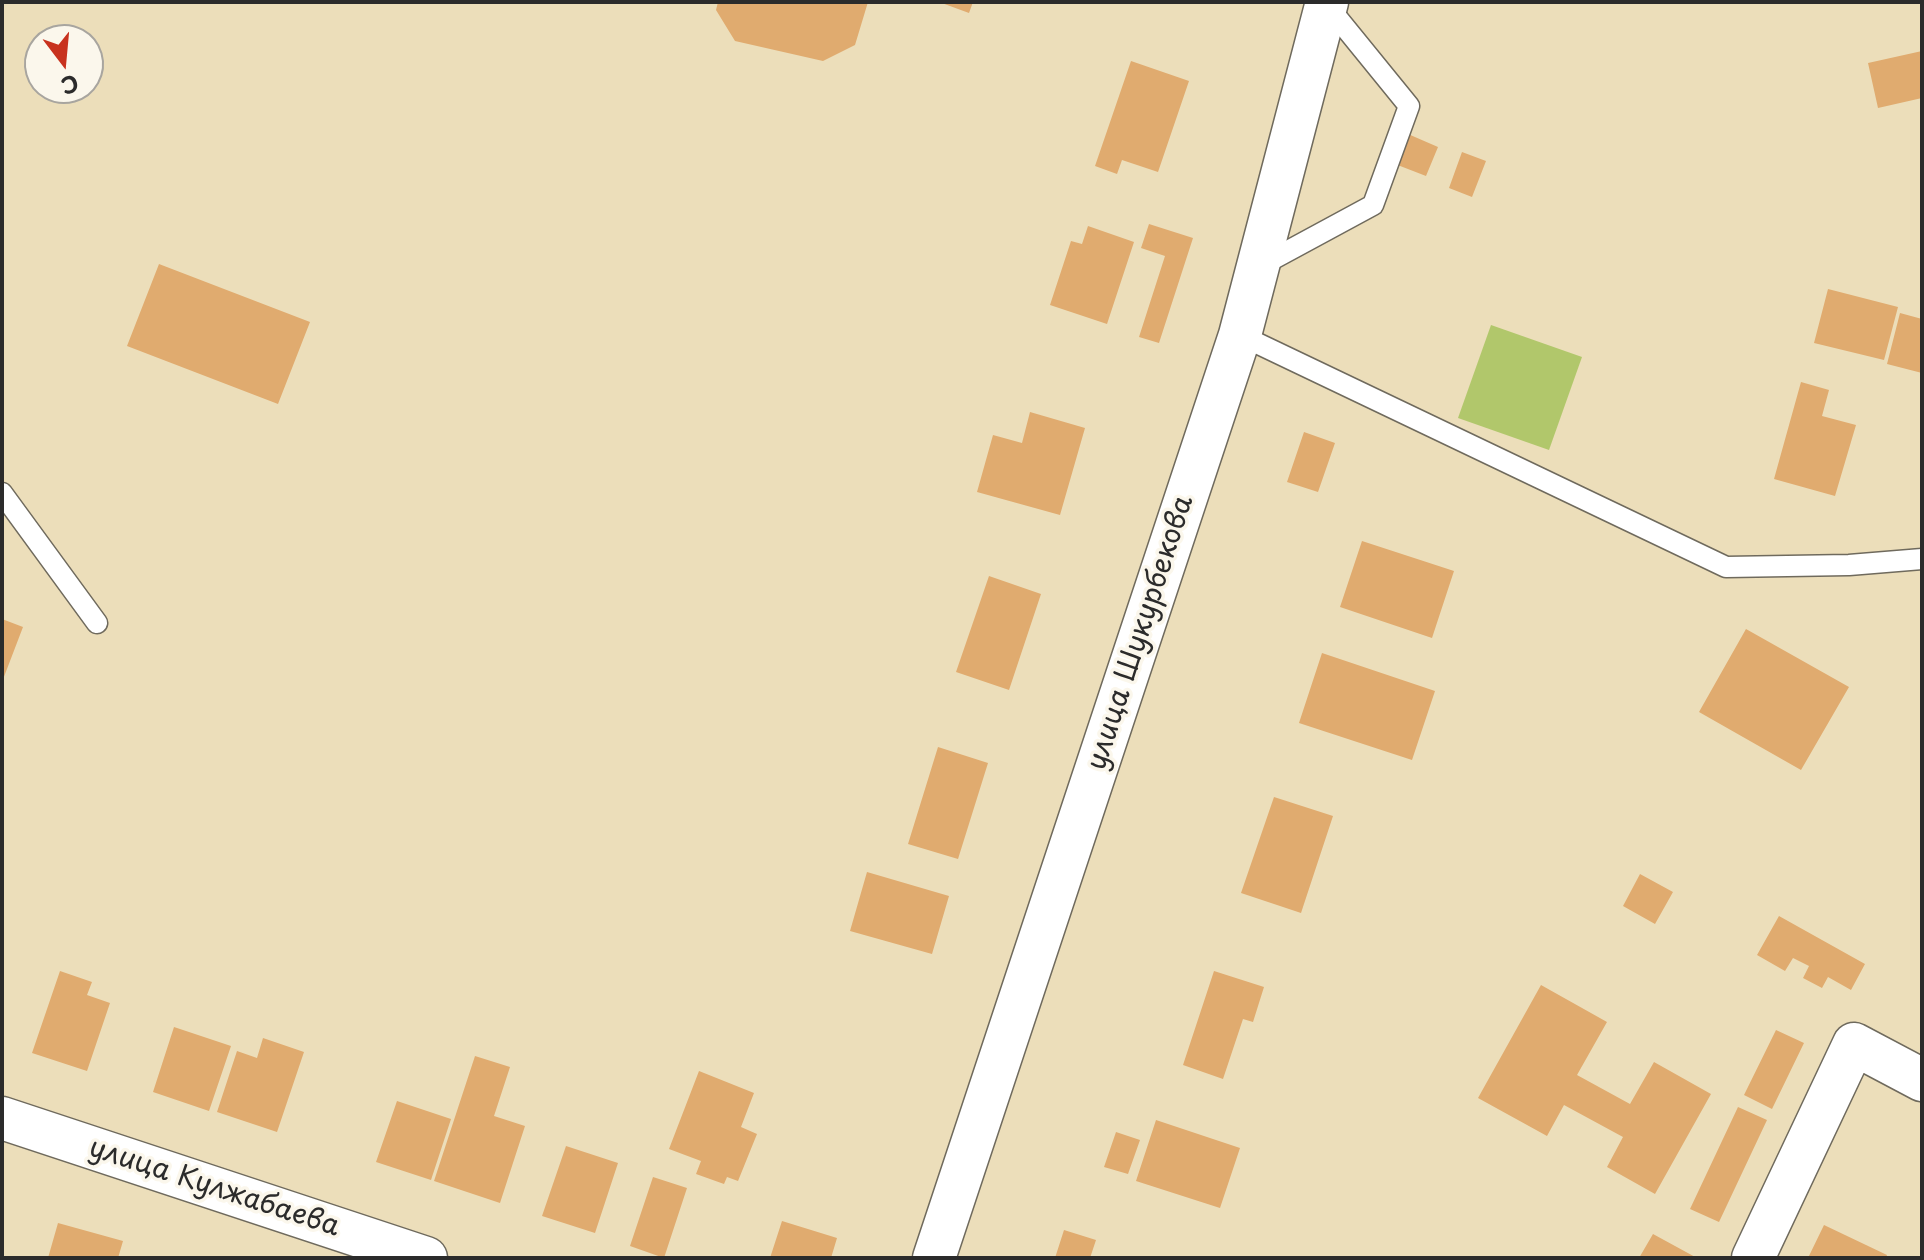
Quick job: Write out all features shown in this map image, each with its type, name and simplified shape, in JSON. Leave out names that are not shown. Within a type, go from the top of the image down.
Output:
[{"type":"street","name":"улица Шукурбекова","points":[[934,1258],[1240,335],[1326,3]]},
{"type":"street","points":[[1753,1258],[1854,1044],[1922,1080]]},
{"type":"street","name":"улица Кулжабаева","points":[[2,1118],[426,1258]]},
{"type":"lane","points":[[1258,267],[1373,205],[1409,106],[1326,3]]},
{"type":"lane","points":[[1240,335],[1726,567],[1849,565],[1922,559]]},
{"type":"lane","points":[[2,493],[97,623]]},
{"type":"green space","points":[[1491,325],[1582,357],[1549,450],[1458,418]]},
{"type":"building","points":[[718,2],[868,2],[855,45],[823,61],[735,41],[716,10]]},
{"type":"building","points":[[939,2],[973,2],[969,13]]},
{"type":"building","points":[[1922,51],[1922,98],[1878,108],[1868,63]]},
{"type":"building","points":[[1131,61],[1189,81],[1158,172],[1122,160],[1117,174],[1095,166]]},
{"type":"building","points":[[1408,134],[1438,147],[1426,176],[1395,164]]},
{"type":"building","points":[[1462,152],[1486,161],[1472,197],[1449,188]]},
{"type":"building","points":[[1149,224],[1193,238],[1159,343],[1139,337],[1165,256],[1141,248]]},
{"type":"building","points":[[1088,226],[1134,242],[1107,324],[1050,305],[1071,241],[1082,244]]},
{"type":"building","points":[[159,264],[310,322],[278,404],[127,346]]},
{"type":"building","points":[[1828,289],[1898,307],[1884,360],[1814,343]]},
{"type":"building","points":[[1900,313],[1922,319],[1922,373],[1887,364]]},
{"type":"building","points":[[1801,382],[1829,390],[1822,416],[1856,425],[1835,496],[1774,479]]},
{"type":"building","points":[[1030,412],[1085,428],[1060,515],[977,492],[993,435],[1022,443]]},
{"type":"building","points":[[1304,432],[1335,443],[1318,492],[1287,482]]},
{"type":"building","points":[[1362,541],[1454,571],[1432,638],[1340,607]]},
{"type":"building","points":[[989,576],[1041,594],[1009,690],[956,672]]},
{"type":"building","points":[[2,619],[23,627],[2,682]]},
{"type":"building","points":[[1746,629],[1849,687],[1801,770],[1699,712]]},
{"type":"building","points":[[1322,653],[1435,691],[1412,760],[1299,723]]},
{"type":"building","points":[[938,747],[988,763],[958,859],[908,844]]},
{"type":"building","points":[[1274,797],[1333,816],[1301,913],[1241,893]]},
{"type":"building","points":[[867,872],[949,896],[932,954],[850,931]]},
{"type":"building","points":[[1640,874],[1673,892],[1655,924],[1623,906]]},
{"type":"building","points":[[1779,916],[1865,964],[1851,990],[1828,977],[1822,988],[1803,978],[1809,966],[1793,958],[1785,971],[1757,955]]},
{"type":"building","points":[[60,971],[92,982],[87,995],[110,1003],[87,1071],[32,1053]]},
{"type":"building","points":[[1214,971],[1264,987],[1253,1022],[1243,1019],[1223,1079],[1183,1065]]},
{"type":"building","points":[[1541,985],[1607,1022],[1577,1075],[1630,1104],[1654,1062],[1711,1094],[1655,1194],[1607,1167],[1623,1137],[1564,1105],[1547,1136],[1478,1098]]},
{"type":"building","points":[[174,1027],[231,1046],[209,1111],[153,1092]]},
{"type":"building","points":[[1776,1030],[1804,1043],[1772,1109],[1744,1095]]},
{"type":"building","points":[[263,1038],[304,1052],[277,1132],[217,1112],[237,1051],[257,1058]]},
{"type":"building","points":[[475,1056],[510,1067],[494,1116],[525,1126],[500,1203],[434,1181]]},
{"type":"building","points":[[699,1071],[754,1093],[741,1127],[757,1134],[738,1181],[727,1177],[724,1184],[696,1174],[701,1161],[669,1149]]},
{"type":"building","points":[[397,1101],[451,1119],[431,1180],[376,1162]]},
{"type":"building","points":[[1738,1107],[1767,1120],[1719,1222],[1690,1209]]},
{"type":"building","points":[[1156,1120],[1240,1148],[1220,1208],[1136,1181]]},
{"type":"building","points":[[1116,1132],[1140,1140],[1128,1174],[1104,1167]]},
{"type":"building","points":[[566,1146],[618,1163],[595,1233],[542,1216]]},
{"type":"building","points":[[653,1177],[687,1188],[664,1258],[630,1246]]},
{"type":"building","points":[[782,1221],[837,1238],[831,1258],[770,1258]]},
{"type":"building","points":[[58,1223],[123,1241],[118,1258],[48,1258]]},
{"type":"building","points":[[1824,1225],[1887,1255],[1886,1258],[1808,1258]]},
{"type":"building","points":[[1064,1230],[1096,1240],[1090,1258],[1055,1258]]},
{"type":"building","points":[[1653,1234],[1697,1258],[1639,1258]]}]
